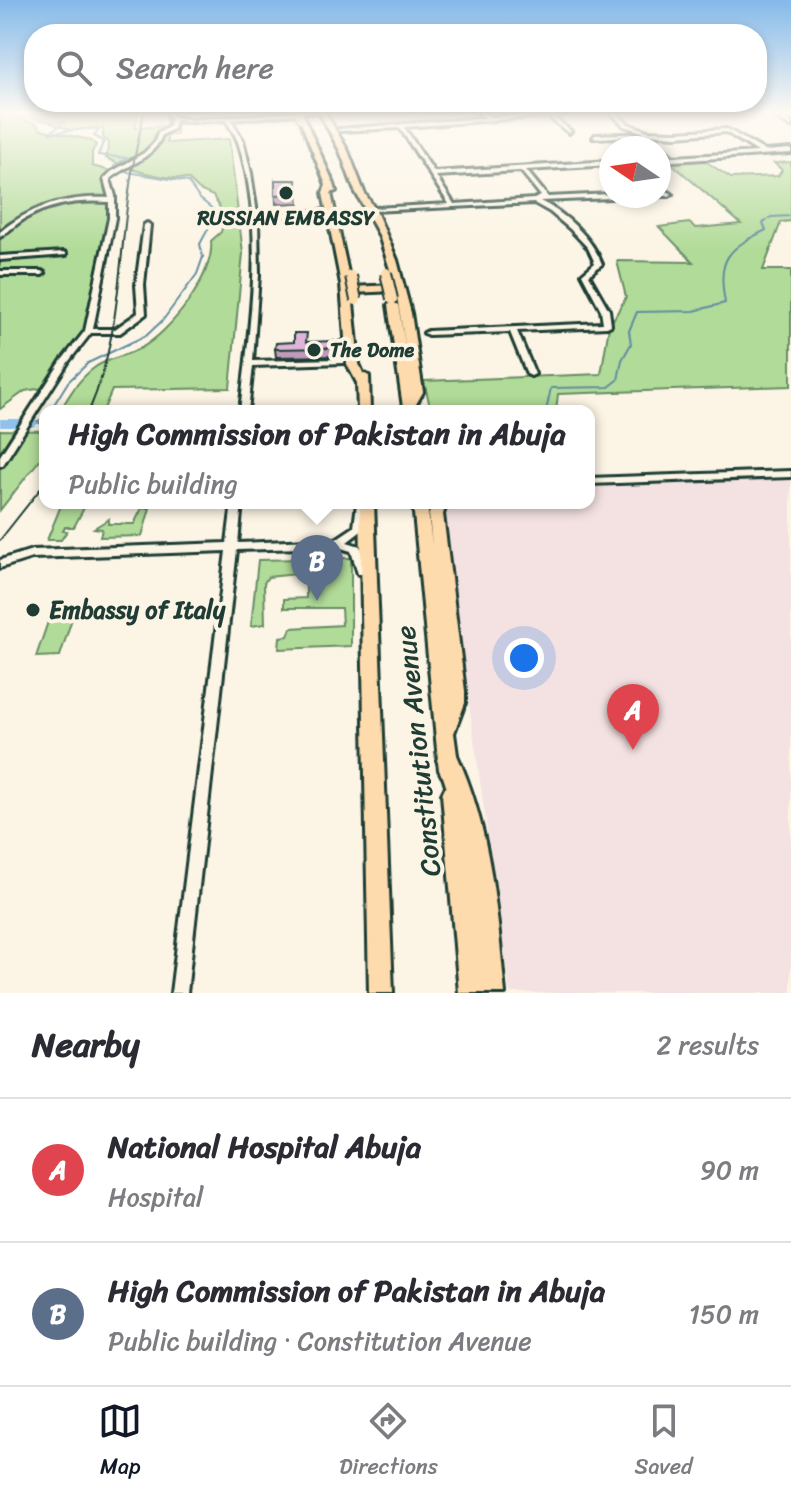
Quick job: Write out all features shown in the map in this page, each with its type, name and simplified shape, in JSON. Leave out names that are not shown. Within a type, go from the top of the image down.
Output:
[{"type":"highway","points":[[448,760],[462,791],[475,849],[492,993]]},
{"type":"main road","points":[[319,158],[330,184],[350,287],[364,405]]},
{"type":"main road","points":[[347,158],[386,273],[409,405]]},
{"type":"main road","points":[[330,184],[327,193],[330,212],[350,287]]},
{"type":"main road","points":[[358,189],[374,210],[398,285],[417,392],[412,405]]},
{"type":"main road","points":[[350,287],[398,285]]},
{"type":"main road","name":"Constitution Avenue","points":[[365,509],[381,993]]},
{"type":"main road","name":"Constitution Avenue","points":[[421,509],[471,993]]},
{"type":"main road","points":[[438,509],[456,691],[456,703],[445,733]]},
{"type":"street","points":[[0,463],[89,331],[105,258],[112,200],[106,181],[114,172],[138,158]]},
{"type":"street","points":[[244,158],[254,216],[255,297],[245,405]]},
{"type":"street","points":[[423,158],[453,206]]},
{"type":"street","points":[[672,159],[682,158]]},
{"type":"street","points":[[434,174],[599,164]]},
{"type":"street","points":[[428,333],[599,327],[608,323],[605,310],[585,274],[599,264],[596,255],[543,204],[526,171],[522,169]]},
{"type":"street","points":[[374,210],[599,197]]},
{"type":"street","points":[[0,235],[37,211],[71,199],[112,200]]},
{"type":"street","points":[[254,216],[330,212]]},
{"type":"street","points":[[89,331],[117,331],[142,314],[140,285],[147,225]]},
{"type":"street","points":[[0,258],[64,254]]},
{"type":"street","points":[[0,273],[42,273]]},
{"type":"street","points":[[513,330],[531,374]]},
{"type":"street","points":[[249,364],[341,361],[341,344]]},
{"type":"street","points":[[595,481],[791,474]]},
{"type":"street","points":[[179,993],[236,509]]},
{"type":"street","points":[[338,543],[359,529],[364,509]]},
{"type":"street","points":[[0,564],[24,554],[347,544],[359,554],[370,610]]},
{"type":"shaded area","points":[[791,480],[791,993],[510,993],[441,509],[595,509],[595,487]]},
{"type":"green space","points":[[0,158],[92,158],[92,166],[114,172],[108,176],[112,218],[89,331],[49,387],[25,391],[0,409]]},
{"type":"green space","points":[[107,158],[231,158],[243,253],[230,388],[112,390],[106,405],[64,405],[89,372],[104,362],[139,349],[176,317],[198,286],[206,270],[211,241],[221,232],[225,216],[213,196],[199,190],[188,179],[125,167]]},
{"type":"green space","points":[[702,159],[731,178],[778,176],[782,170],[774,163],[791,162],[791,221],[781,222],[763,270],[791,270],[791,386],[558,394],[557,405],[430,405],[424,381],[601,374],[609,327],[626,297],[617,261],[693,262],[659,227],[689,223],[696,228],[741,224],[671,161]]},
{"type":"green space","points":[[0,430],[39,431],[39,461],[0,510]]},
{"type":"green space","points":[[60,509],[83,509],[74,527],[65,527],[63,531],[67,531],[61,540],[47,540]]},
{"type":"green space","points":[[142,509],[150,509],[142,536],[100,537],[102,529],[94,528],[109,519],[108,524],[134,524]]},
{"type":"green space","points":[[351,558],[351,646],[279,649],[280,637],[288,636],[291,628],[342,625],[341,608],[284,608],[284,599],[306,598],[306,573],[268,577],[264,583],[265,624],[251,626],[258,560]]},
{"type":"green space","points":[[77,603],[60,656],[36,657],[54,604]]},
{"type":"building","points":[[275,180],[296,180],[298,194],[275,195]]},
{"type":"building","points":[[294,333],[307,333],[306,342],[334,341],[334,348],[275,349],[276,343],[294,342]]},
{"type":"waterway","points":[[54,405],[68,382],[88,363],[147,335],[163,320],[197,274],[203,257],[200,244],[214,218],[214,210],[199,198],[188,182],[121,171],[114,166],[126,158]]},
{"type":"waterway","points":[[547,405],[551,388],[609,387],[618,380],[622,360],[631,344],[629,331],[637,312],[694,311],[725,303],[723,276],[728,257],[742,243],[766,230],[763,223],[771,217],[791,216]]},
{"type":"waterway","points":[[33,423],[39,420]]},
{"type":"waterway","points":[[0,423],[33,423]]},
{"type":"waterway","points":[[34,423],[39,423]]},
{"type":"tram line","points":[[91,405],[112,330],[135,158]]},
{"type":"tram line","points":[[0,540],[39,491]]},
{"type":"place","name":"RUSSIAN EMBASSY","points":[[286,193]]},
{"type":"place","name":"The Dome","points":[[314,350]]},
{"type":"place","name":"High Commission of Pakistan in Abuja","points":[[317,601]]},
{"type":"place","name":"Embassy of Italy","points":[[33,610]]},
{"type":"place","name":"National Hospital Abuja","points":[[633,750]]}]
